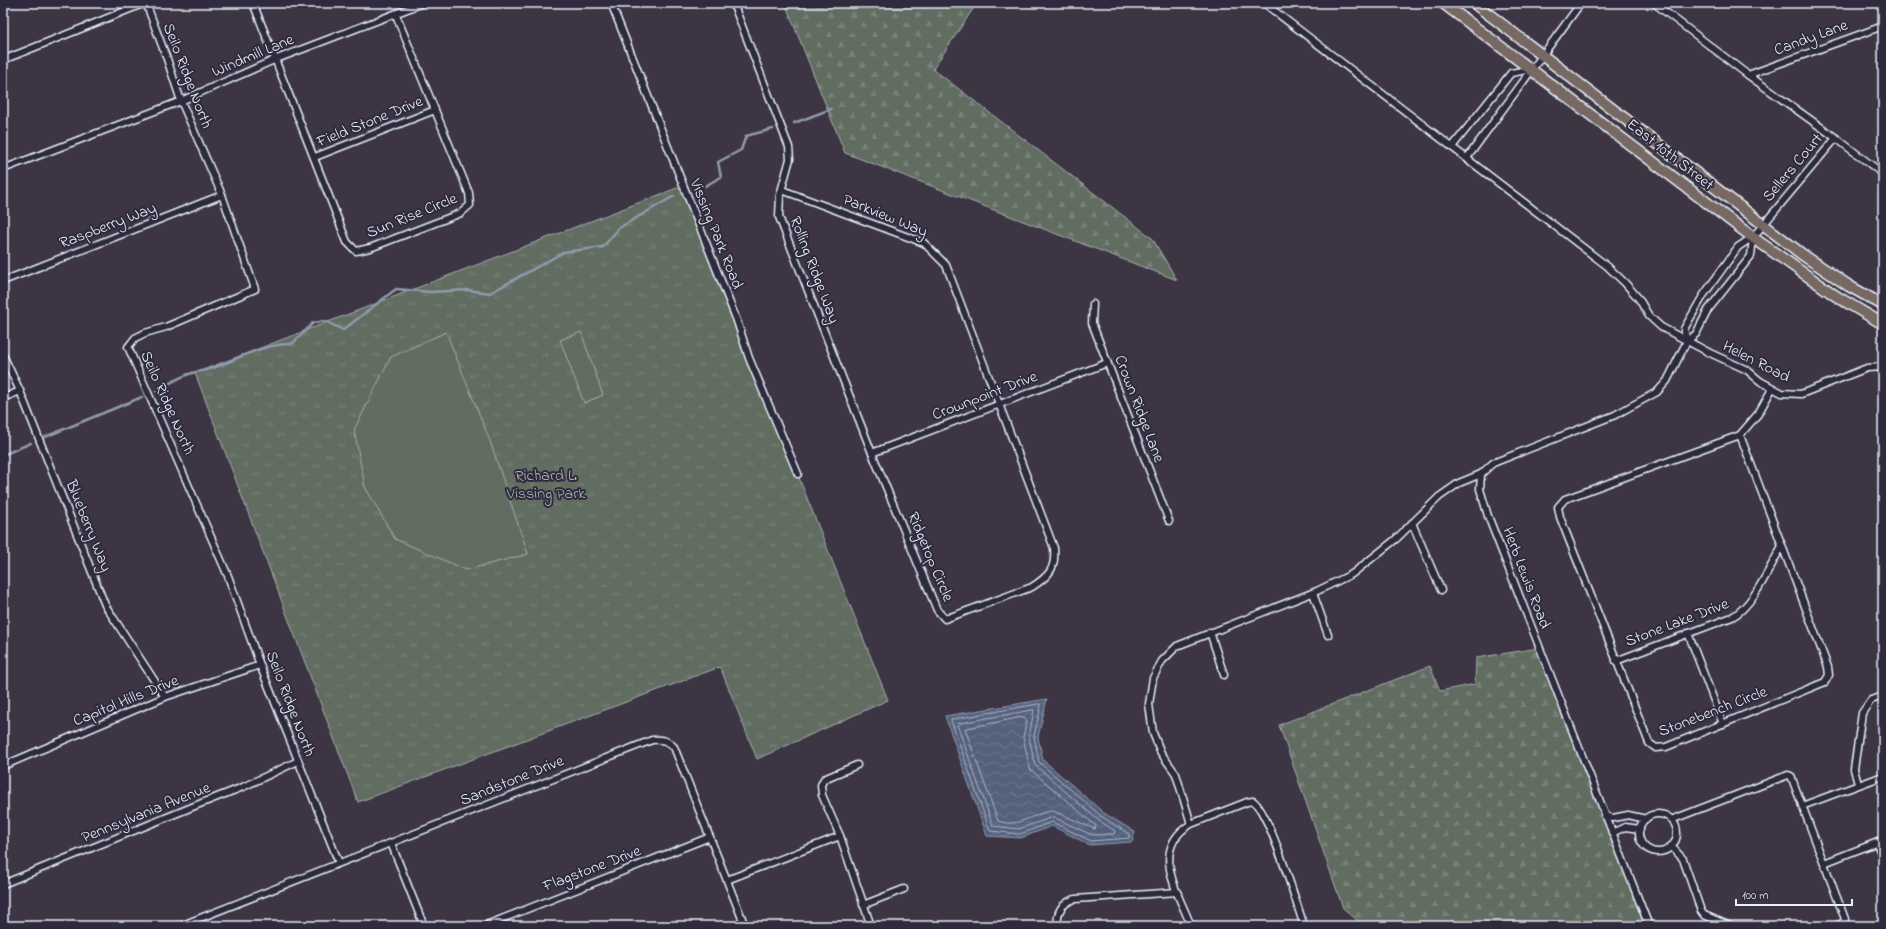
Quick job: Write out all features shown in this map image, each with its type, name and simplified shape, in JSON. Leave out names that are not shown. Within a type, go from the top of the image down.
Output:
[{"type":"main road","name":"East 10th Street","points":[[1444,3],[1753,237],[1836,296],[1883,324]]},
{"type":"main road","name":"East 10th Street","points":[[1474,3],[1825,271],[1883,306]]},
{"type":"street","points":[[3,60],[145,3]]},
{"type":"street","name":"Seilo Ridge North","points":[[145,3],[167,59],[181,101],[222,195],[255,289],[166,327],[145,333],[135,338],[128,347],[228,576],[260,665],[339,863]]},
{"type":"street","name":"Sun Rise Circle","points":[[252,3],[274,60],[315,157],[347,242],[356,251],[370,248],[461,213],[470,205],[469,193],[396,15]]},
{"type":"street","points":[[404,3],[407,10]]},
{"type":"street","name":"Windmill Lane","points":[[3,169],[181,101],[274,60],[396,15],[423,3]]},
{"type":"street","name":"Vissing Park Road","points":[[611,3],[750,358],[798,474]]},
{"type":"street","name":"Rolling Ridge Way","points":[[733,3],[789,147],[790,159],[782,190],[779,218],[872,453]]},
{"type":"street","name":"Helen Road","points":[[1264,3],[1607,266],[1625,283],[1639,300],[1649,316],[1660,327],[1747,370],[1772,389],[1782,393],[1801,394],[1867,368],[1883,367]]},
{"type":"street","points":[[1467,158],[1581,3]]},
{"type":"street","points":[[1654,3],[1836,138]]},
{"type":"street","name":"Candy Lane","points":[[1748,74],[1883,26]]},
{"type":"street","points":[[1452,147],[1512,73],[1532,70]]},
{"type":"street","name":"Field Stone Drive","points":[[315,157],[435,110]]},
{"type":"street","name":"Sellers Court","points":[[1763,225],[1836,138],[1883,174]]},
{"type":"street","name":"Parkview Way","points":[[782,190],[924,243],[946,265],[998,405]]},
{"type":"street","name":"Raspberry Way","points":[[3,281],[222,195]]},
{"type":"street","points":[[1687,341],[1684,329],[1703,296],[1738,248],[1753,237],[1763,225]]},
{"type":"street","points":[[1191,824],[1176,774],[1161,753],[1153,733],[1149,704],[1153,678],[1162,661],[1177,646],[1313,593],[1352,574],[1396,540],[1439,497],[1459,483],[1481,474],[1493,463],[1615,415],[1657,392],[1667,381],[1687,341],[1696,334],[1708,310],[1751,256],[1753,237]]},
{"type":"street","name":"Crown Ridge Lane","points":[[1093,304],[1092,323],[1169,521]]},
{"type":"street","name":"Blueberry Way","points":[[3,355],[20,391],[105,605],[165,697]]},
{"type":"street","name":"Crownpoint Drive","points":[[872,453],[1107,363]]},
{"type":"street","name":"Stonebench Circle","points":[[1740,435],[1828,667],[1829,675],[1825,682],[1666,747],[1661,748],[1653,746],[1649,743],[1616,661],[1560,517],[1558,507],[1565,499],[1740,435],[1758,414],[1772,389]]},
{"type":"street","points":[[3,398],[20,391]]},
{"type":"street","name":"Ridgetop Circle","points":[[872,453],[937,610],[945,619],[1032,587],[1045,579],[1050,572],[1055,561],[1054,548],[998,405]]},
{"type":"street","name":"Herb Lewis Road","points":[[1481,474],[1480,489],[1488,516],[1649,926]]},
{"type":"street","points":[[1412,523],[1441,590]]},
{"type":"street","name":"Stone Lake Drive","points":[[1616,661],[1739,613],[1750,600],[1782,546]]},
{"type":"street","points":[[1313,593],[1328,635]]},
{"type":"street","points":[[1210,632],[1224,675]]},
{"type":"street","points":[[1688,633],[1723,724]]},
{"type":"street","name":"Capitol Hills Drive","points":[[3,766],[165,697],[260,665]]},
{"type":"street","points":[[1858,784],[1854,769],[1862,712],[1871,700],[1883,696]]},
{"type":"street","name":"Sandstone Drive","points":[[180,926],[652,740],[659,739],[667,740],[674,747],[745,926]]},
{"type":"street","name":"Pennsylvania Avenue","points":[[3,884],[217,798],[298,761]]},
{"type":"street","points":[[857,765],[824,779],[821,785],[822,795],[840,836],[871,926]]},
{"type":"street","points":[[1672,820],[1788,775],[1791,776],[1846,919],[1843,923],[1836,926]]},
{"type":"street","points":[[1802,806],[1883,776]]},
{"type":"street","points":[[1191,926],[1170,872],[1168,859],[1174,837],[1191,824],[1253,801],[1267,820],[1304,926]]},
{"type":"street","points":[[1654,814],[1660,814],[1672,820],[1677,835],[1671,846],[1660,851],[1648,848],[1640,839],[1640,829],[1646,819],[1654,814]]},
{"type":"street","points":[[1605,816],[1613,818],[1628,815],[1646,819]]},
{"type":"street","points":[[1612,833],[1625,826],[1640,829]]},
{"type":"street","points":[[728,880],[840,836]]},
{"type":"street","name":"Flagstone Drive","points":[[484,926],[710,837]]},
{"type":"street","points":[[1824,863],[1880,841],[1883,858]]},
{"type":"street","points":[[391,843],[424,926]]},
{"type":"street","points":[[1671,846],[1683,859],[1701,911],[1704,915],[1730,926]]},
{"type":"street","points":[[863,905],[904,889]]},
{"type":"street","points":[[1058,926],[1059,912],[1067,901],[1178,892]]},
{"type":"green space","points":[[785,3],[977,3],[933,69],[1152,238],[1177,280],[845,153]]},
{"type":"green space","name":"Richard L. Vissing Park","points":[[682,186],[888,700],[757,759],[720,667],[358,802],[195,373]]},
{"type":"green space","points":[[446,332],[490,441],[528,554],[466,570],[395,539],[365,487],[354,430],[391,357]]},
{"type":"green space","points":[[581,332],[603,395],[584,403],[560,340]]},
{"type":"green space","points":[[1539,648],[1645,916],[1631,926],[1364,926],[1343,908],[1279,725],[1430,666],[1440,691],[1475,684],[1476,658]]},
{"type":"water","points":[[1047,699],[1038,737],[1043,760],[1104,813],[1135,832],[1132,842],[1090,845],[1052,826],[1021,838],[987,836],[945,716]]},
{"type":"waterway","points":[[794,123],[831,109]]},
{"type":"waterway","points":[[705,186],[721,177],[718,162],[741,150],[746,136],[773,129]]},
{"type":"waterway","points":[[156,391],[194,372],[210,369],[271,346],[292,344],[313,323],[325,321],[343,330],[396,289],[431,292],[467,290],[490,293],[564,252],[603,247],[619,228],[674,196]]},
{"type":"waterway","points":[[45,437],[142,397]]},
{"type":"waterway","points":[[3,455],[31,443]]}]
